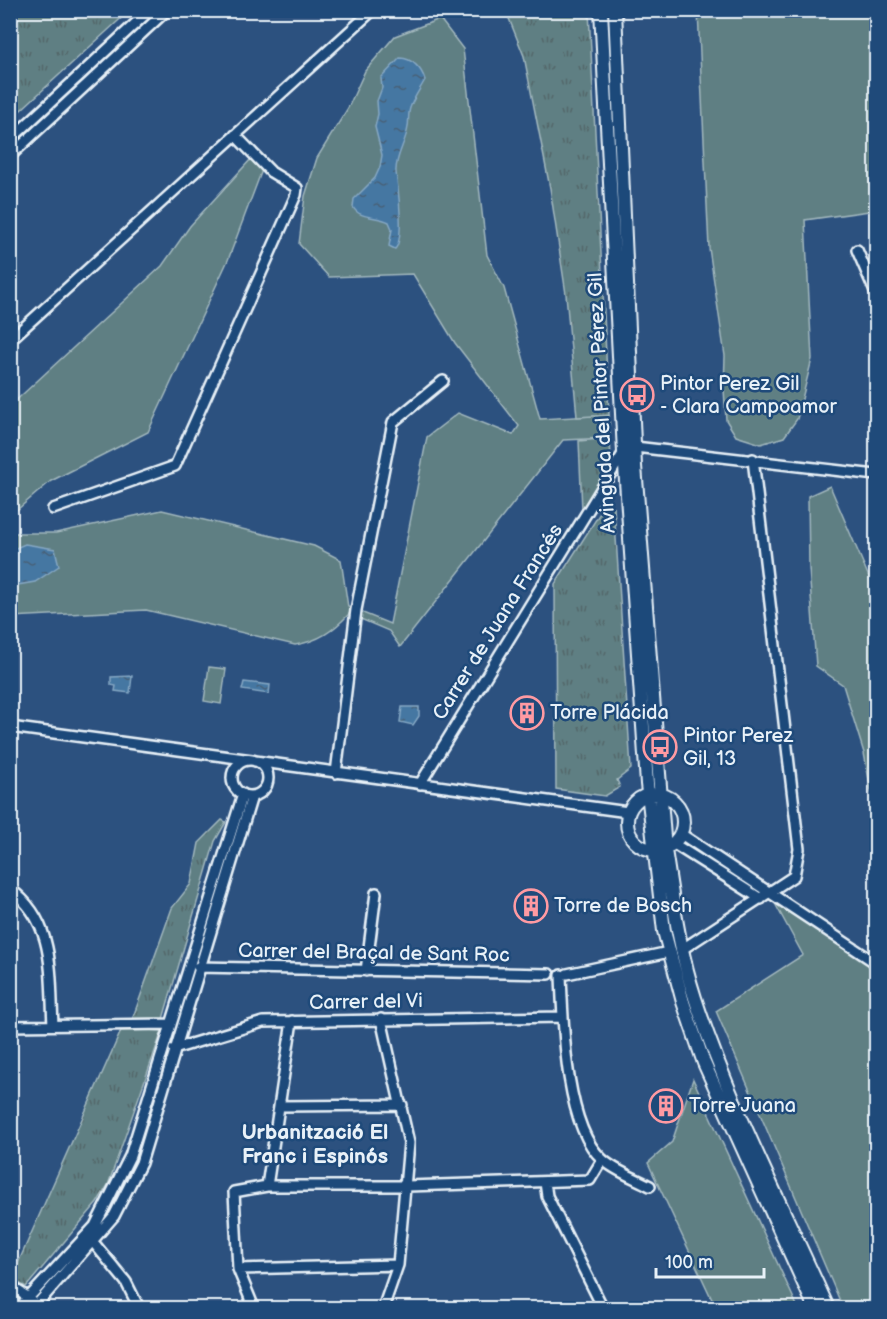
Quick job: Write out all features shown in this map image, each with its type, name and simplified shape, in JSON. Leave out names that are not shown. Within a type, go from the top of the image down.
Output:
[{"type":"main road","name":"Avinguda del Pintor Pérez Gil","points":[[601,10],[654,793]]},
{"type":"main road","name":"Avinguda del Pintor Pérez Gil","points":[[615,10],[630,449],[626,485],[654,793],[668,844],[675,951],[691,1027],[718,1096],[815,1308]]},
{"type":"main road","name":"Avinguda del Pintor Pérez Gil","points":[[654,793],[674,802],[681,814],[668,844]]},
{"type":"main road","points":[[654,793],[635,802],[628,812],[626,829],[642,846],[668,844]]},
{"type":"main road","name":"Avinguda del Pintor Pérez Gil","points":[[675,951],[711,1043],[828,1308]]},
{"type":"street","points":[[10,140],[150,10]]},
{"type":"street","points":[[10,156],[167,10]]},
{"type":"street","points":[[10,340],[373,10]]},
{"type":"street","points":[[53,509],[175,466],[296,195],[297,188],[292,183],[271,172],[235,135]]},
{"type":"street","points":[[857,250],[876,294]]},
{"type":"street","points":[[336,773],[356,610],[393,422],[443,381]]},
{"type":"street","points":[[630,449],[753,459],[876,475]]},
{"type":"street","name":"Carrer de Juana Francés","points":[[420,784],[607,479],[630,449]]},
{"type":"street","points":[[650,1186],[602,1160],[586,1139],[570,1085],[563,1017],[564,974],[675,951],[761,899],[794,876],[799,849],[753,459]]},
{"type":"street","points":[[607,479],[626,485]]},
{"type":"street","points":[[10,727],[628,812]]},
{"type":"street","points":[[228,757],[233,772],[233,784],[247,795]]},
{"type":"street","points":[[233,772],[241,763],[254,760],[264,767],[268,774]]},
{"type":"street","points":[[36,1305],[95,1226],[112,1196],[135,1144],[171,1024],[247,795],[266,787],[268,774],[277,764]]},
{"type":"street","points":[[19,1308],[36,1305],[93,1242],[114,1216],[141,1163],[247,795]]},
{"type":"street","points":[[668,844],[772,892],[876,963]]},
{"type":"street","points":[[668,844],[761,899]]},
{"type":"street","points":[[10,889],[35,913],[47,942],[52,975],[53,1025]]},
{"type":"street","points":[[366,971],[376,893]]},
{"type":"street","name":"Carrer del Braçal de Sant Roc","points":[[198,968],[549,974]]},
{"type":"street","name":"Carrer del Vi","points":[[174,1049],[263,1022],[563,1017]]},
{"type":"street","points":[[381,1019],[409,1143],[407,1186],[398,1266],[383,1308]]},
{"type":"street","points":[[267,1186],[292,1021]]},
{"type":"street","points":[[10,1026],[171,1024]]},
{"type":"street","points":[[279,1106],[402,1105]]},
{"type":"street","points":[[254,1308],[238,1269],[234,1192],[267,1186],[407,1186],[590,1180],[602,1160]]},
{"type":"street","points":[[544,1182],[548,1196],[603,1308]]},
{"type":"street","points":[[93,1242],[126,1282],[139,1308]]},
{"type":"street","points":[[238,1269],[398,1266]]},
{"type":"street","points":[[10,1286],[36,1305]]},
{"type":"green space","points":[[11,10],[129,10],[129,11],[11,119]]},
{"type":"green space","points":[[506,11],[589,11],[609,415],[577,417],[566,294],[550,188],[524,56]]},
{"type":"green space","points":[[698,11],[876,11],[876,210],[805,220],[812,359],[797,419],[784,437],[761,444],[736,436],[726,420],[725,356],[709,248]]},
{"type":"green space","points":[[440,19],[463,49],[487,255],[504,288],[540,419],[609,415],[610,438],[563,440],[400,647],[389,631],[349,614],[325,634],[295,645],[146,610],[11,617],[11,533],[56,533],[162,510],[314,546],[341,560],[348,607],[390,624],[427,437],[458,413],[513,435],[519,426],[455,343],[413,274],[329,277],[299,244],[305,196],[317,158],[348,108],[365,71],[395,36]]},
{"type":"green space","points":[[252,158],[262,170],[228,260],[148,432],[51,481],[11,515],[11,405],[162,266],[190,226]]},
{"type":"green space","points":[[610,438],[611,460],[582,510],[579,441]]},
{"type":"green space","points":[[830,486],[868,575],[876,587],[876,817],[864,753],[843,685],[816,666],[809,568],[808,496]]},
{"type":"green space","points":[[605,505],[614,507],[631,769],[617,780],[620,787],[605,796],[556,789],[555,584]]},
{"type":"green space","points":[[209,667],[226,669],[221,704],[204,701]]},
{"type":"green space","points":[[222,820],[226,822],[215,841],[163,1019],[132,1020],[172,908],[191,884],[199,843]]},
{"type":"green space","points":[[772,898],[876,967],[876,1308],[843,1308],[716,1011],[803,955]]},
{"type":"green space","points":[[121,1031],[162,1031],[108,1185],[97,1203],[26,1287],[11,1279]]},
{"type":"green space","points":[[693,1079],[798,1308],[716,1308],[648,1163],[672,1142]]},
{"type":"water","points":[[400,58],[416,65],[425,80],[410,108],[407,133],[396,166],[400,235],[395,249],[389,246],[392,229],[389,222],[359,214],[353,207],[354,199],[375,178],[380,167],[382,155],[375,127],[378,114],[377,101],[382,88],[381,78]]},
{"type":"water","points":[[25,544],[55,549],[59,566],[35,582],[11,586],[11,550]]},
{"type":"water","points":[[132,676],[130,693],[115,691],[116,686],[111,685],[111,677]]},
{"type":"water","points":[[244,682],[270,685],[269,694],[242,690]]},
{"type":"water","points":[[402,707],[419,707],[419,716],[413,725],[400,722]]},
{"type":"place","name":"Pintor Perez Gil - Clara Campoamor","points":[[637,395]]},
{"type":"place","name":"Torre Plácida","points":[[527,713]]},
{"type":"place","name":"Pintor Perez Gil, 13","points":[[660,747]]},
{"type":"place","name":"Torre de Bosch","points":[[531,906]]},
{"type":"place","name":"Torre Juana","points":[[666,1106]]},
{"type":"district","name":"Urbanització El Franc i Espinós","points":[[315,1144]]}]
